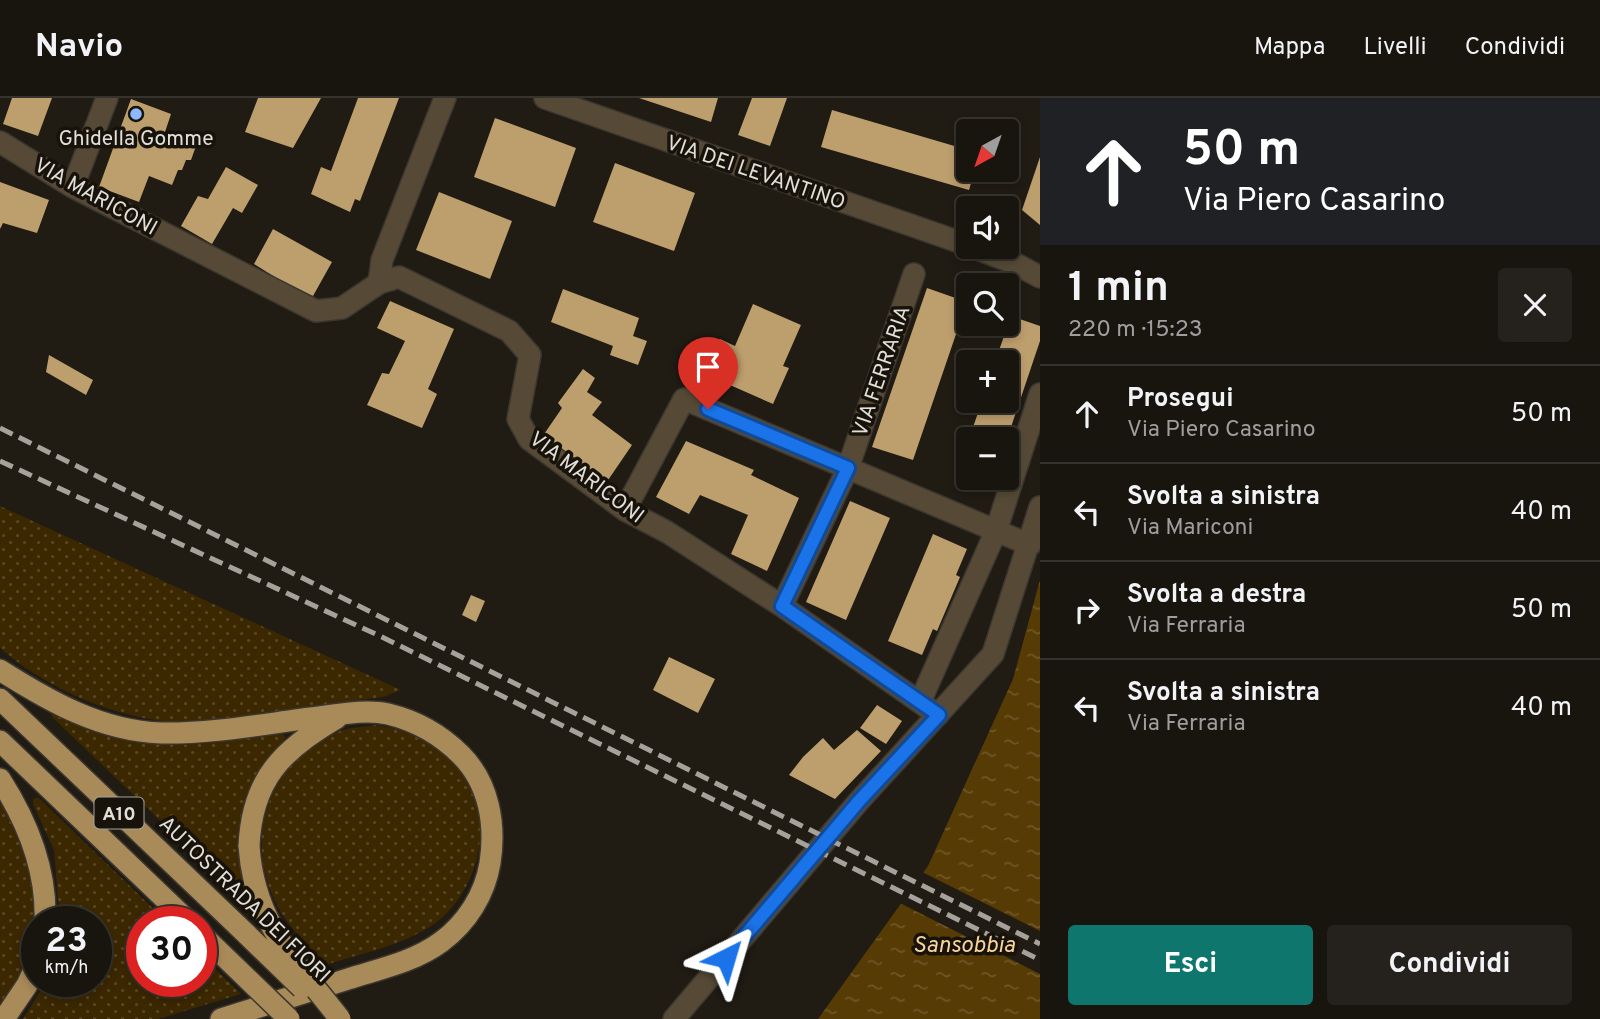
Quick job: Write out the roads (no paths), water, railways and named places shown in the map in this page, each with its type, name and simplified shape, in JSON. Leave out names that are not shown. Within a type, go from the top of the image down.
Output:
[{"type":"highway","points":[[0,670],[64,707],[95,721],[161,733],[345,714],[386,713],[420,724],[445,739],[468,763],[483,786],[491,817],[493,844],[488,876],[476,904],[462,923],[440,943],[405,961],[221,1019]]},
{"type":"highway","name":"AUTOSTRADA DEI FIORI","points":[[0,699],[334,1019]]},
{"type":"highway","points":[[340,1019],[274,934],[264,914],[251,872],[249,846],[256,798],[271,770],[300,740],[345,714]]},
{"type":"highway","name":"A10","points":[[0,741],[172,906]]},
{"type":"highway","points":[[0,779],[21,816],[34,849],[42,880],[43,906]]},
{"type":"highway","points":[[217,949],[289,1019]]},
{"type":"highway","points":[[4,1019],[21,994]]},
{"type":"street","points":[[74,187],[107,98]]},
{"type":"street","points":[[379,283],[382,260],[445,98]]},
{"type":"street","name":"VIA DEI LEVANTINO","points":[[545,98],[956,241]]},
{"type":"street","name":"VIA MARICONI","points":[[0,142],[74,187],[316,311],[342,308],[379,283],[399,277],[509,331],[530,355],[518,419],[529,439],[625,510],[667,532],[782,606],[939,715]]},
{"type":"street","name":"VIA DEI LEVANTINO","points":[[1004,259],[1040,277]]},
{"type":"street","name":"VIA FERRARIA","points":[[782,606],[848,468],[914,274]]},
{"type":"street","points":[[920,702],[996,531],[1040,394]]},
{"type":"street","points":[[625,510],[684,399],[1030,545]]},
{"type":"street","points":[[674,1019],[839,825],[993,654],[1040,507]]},
{"type":"water","name":"Sansobbia","points":[[1040,580],[1040,1019],[818,1019],[928,866],[1013,679]]},
{"type":"railway","points":[[0,428],[1040,944]]},
{"type":"railway","points":[[0,461],[382,637],[1040,960]]},
{"type":"place","name":"Ghidella Gomme","points":[[136,114]]}]
